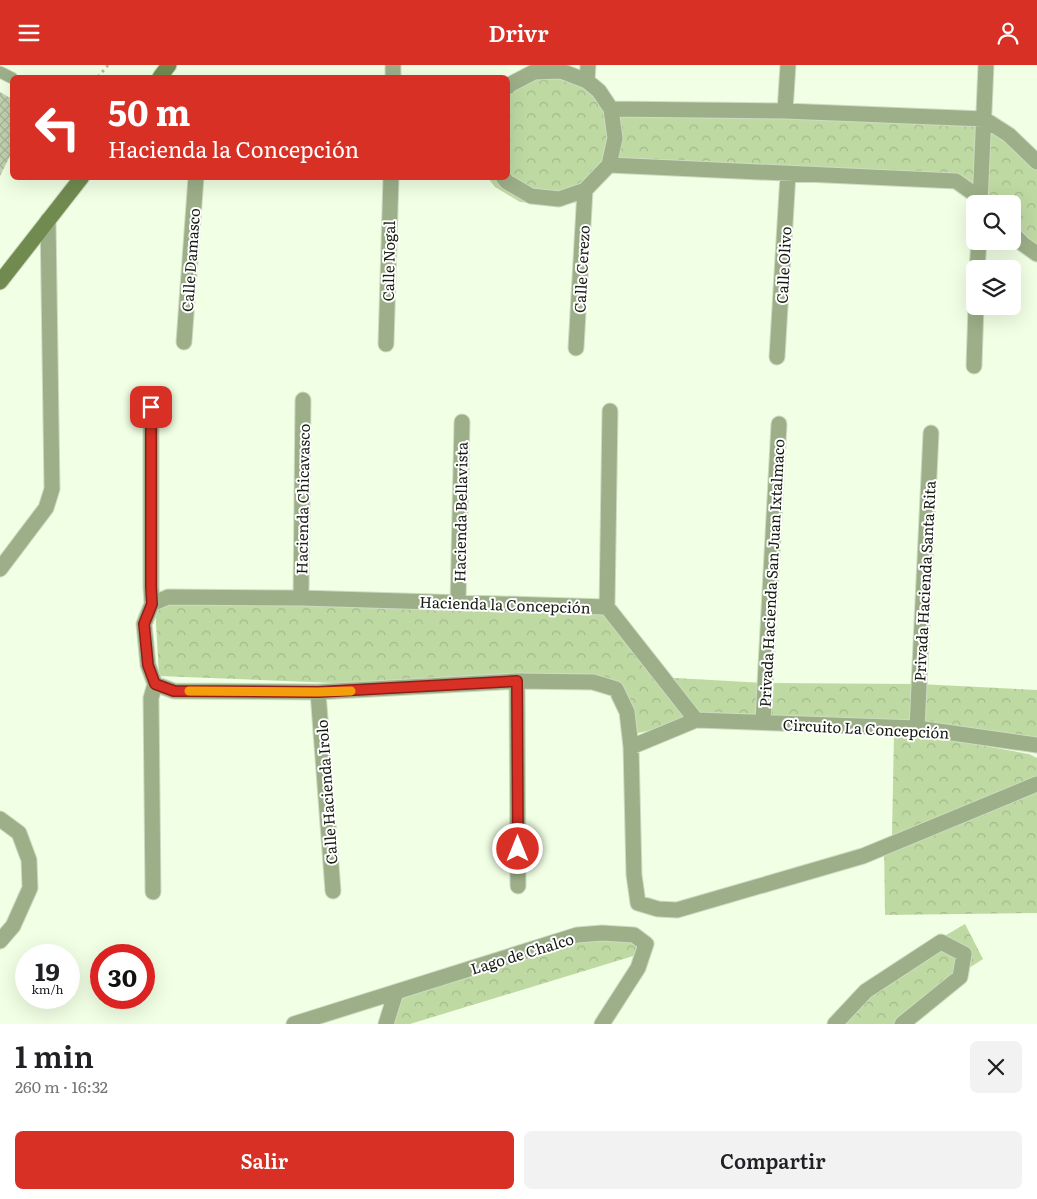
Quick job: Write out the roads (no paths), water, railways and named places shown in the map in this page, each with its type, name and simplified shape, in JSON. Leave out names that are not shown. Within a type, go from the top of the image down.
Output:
[{"type":"street","points":[[162,75],[170,65]]},
{"type":"street","points":[[587,81],[588,65]]},
{"type":"street","points":[[785,111],[788,65]]},
{"type":"street","points":[[982,195],[986,65]]},
{"type":"street","points":[[505,180],[531,196],[559,199],[585,190],[609,165],[615,138],[611,109],[599,91],[587,81],[561,71],[534,72],[510,84]]},
{"type":"street","points":[[611,109],[785,111],[984,119],[1009,135],[1037,162]]},
{"type":"street","points":[[609,165],[956,181],[973,195]]},
{"type":"street","name":"Calle Olivo","points":[[777,357],[788,174]]},
{"type":"street","points":[[0,282],[80,180]]},
{"type":"street","name":"Calle Damasco","points":[[184,342],[196,180]]},
{"type":"street","name":"Calle Nogal","points":[[386,344],[390,180]]},
{"type":"street","name":"Calle Cerezo","points":[[576,349],[585,190]]},
{"type":"street","points":[[0,569],[46,508],[52,489],[48,220]]},
{"type":"street","points":[[1021,242],[1037,254]]},
{"type":"street","points":[[974,366],[976,315]]},
{"type":"street","name":"Hacienda Chicavasco","points":[[301,598],[303,400]]},
{"type":"street","points":[[151,407],[152,604],[144,624],[148,665],[155,684],[151,697],[153,893]]},
{"type":"street","points":[[607,607],[610,411]]},
{"type":"street","name":"Hacienda Bellavista","points":[[458,603],[462,422]]},
{"type":"street","name":"Privada Hacienda San Juan Ixtalmaco","points":[[763,722],[779,424]]},
{"type":"street","name":"Privada Hacienda Santa Rita","points":[[917,728],[931,433]]},
{"type":"street","name":"Hacienda la Concepción","points":[[152,604],[168,597],[301,598],[607,607],[696,720]]},
{"type":"street","points":[[155,684],[174,691],[318,692],[517,681],[593,682],[616,689],[627,712],[634,875],[638,903],[658,909],[677,910],[862,856],[1037,784]]},
{"type":"street","points":[[517,681],[518,886]]},
{"type":"street","name":"Calle Hacienda Irolo","points":[[318,692],[333,891]]},
{"type":"street","points":[[630,747],[696,720]]},
{"type":"street","name":"Circuito La Concepción","points":[[696,720],[917,728],[1036,745]]},
{"type":"street","points":[[0,819],[19,833],[29,860],[30,888],[13,926],[0,941]]},
{"type":"street","name":"Lago de Chalco","points":[[294,1024],[577,935],[602,933],[634,935],[646,943],[638,969],[602,1024]]},
{"type":"street","points":[[835,1024],[866,991],[941,942],[964,954],[960,977],[902,1024]]},
{"type":"street","points":[[386,1024],[396,992]]}]
